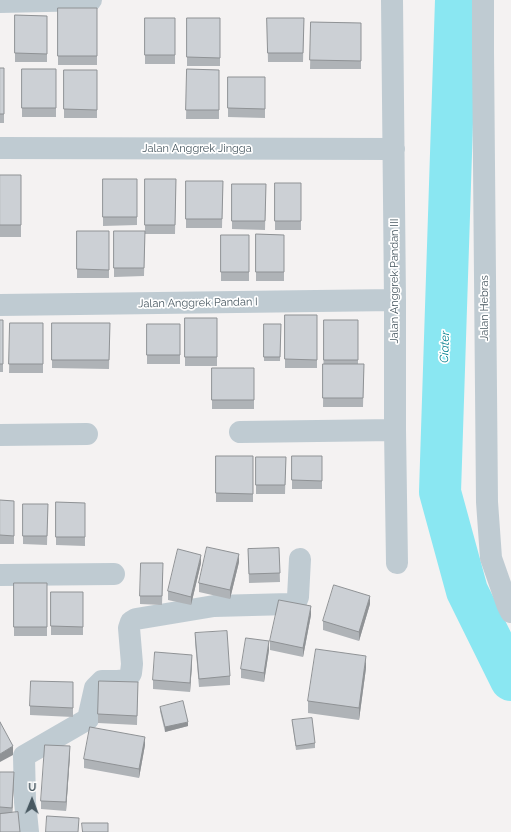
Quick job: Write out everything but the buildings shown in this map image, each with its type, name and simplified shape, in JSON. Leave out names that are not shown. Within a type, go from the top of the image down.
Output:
[{"type":"street","points":[[0,2],[91,0]]},
{"type":"street","name":"Jalan Anggrek Pandan III","points":[[392,0],[397,562]]},
{"type":"street","name":"Jalan Hebras","points":[[484,0],[483,60],[486,502],[491,558],[511,612]]},
{"type":"street","name":"Jalan Anggrek Jingga","points":[[0,148],[394,149]]},
{"type":"street","name":"Jalan Anggrek Pandan I","points":[[0,305],[395,300]]},
{"type":"street","points":[[240,432],[395,430]]},
{"type":"street","points":[[0,435],[87,434]]},
{"type":"street","points":[[28,832],[25,802],[24,756],[88,719],[95,688],[102,681],[127,680],[131,673],[132,664],[129,628],[131,622],[136,619],[214,606],[290,604],[296,602],[298,597],[300,559]]},
{"type":"street","points":[[0,575],[114,574]]},
{"type":"waterway","name":"Ciater","points":[[456,0],[440,492],[467,591],[511,680]]}]
